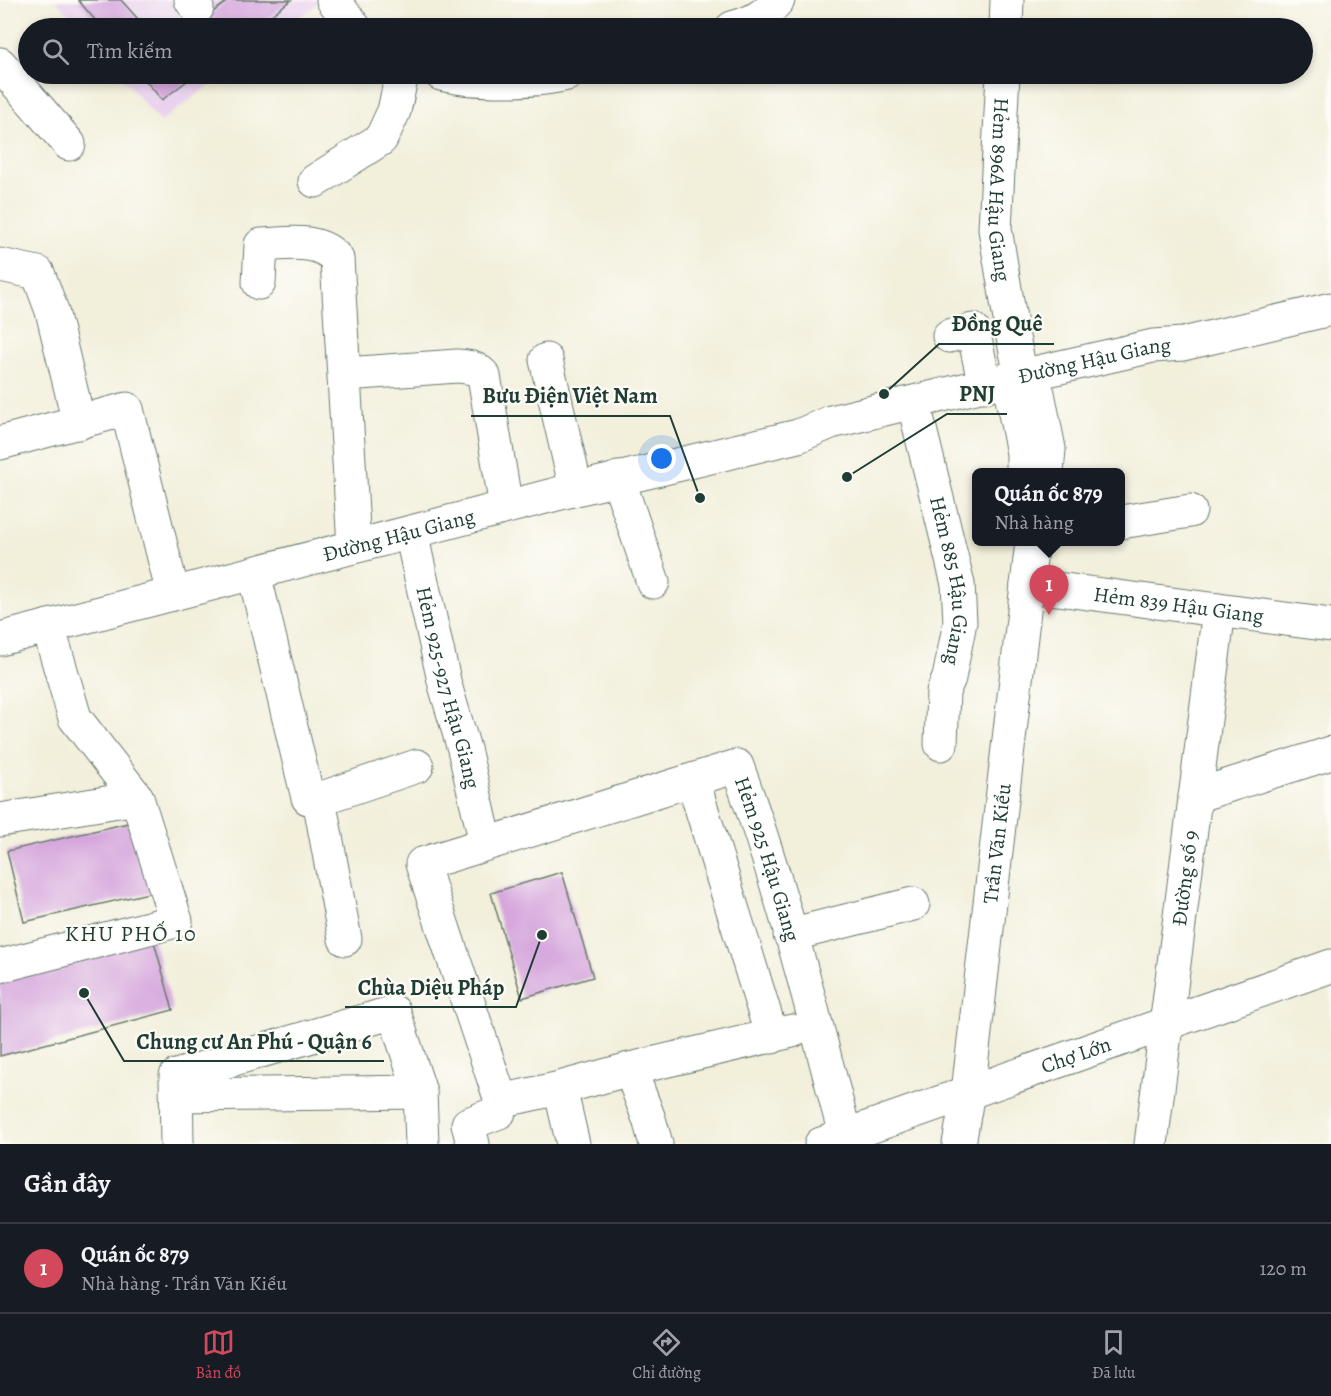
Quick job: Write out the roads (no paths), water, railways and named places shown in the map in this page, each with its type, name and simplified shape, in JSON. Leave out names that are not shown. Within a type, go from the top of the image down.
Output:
[{"type":"street","points":[[333,0],[347,18]]},
{"type":"street","points":[[760,18],[778,0]]},
{"type":"street","points":[[1006,18],[1007,0]]},
{"type":"street","points":[[0,64],[69,144]]},
{"type":"street","points":[[315,181],[381,139],[393,111],[400,84]]},
{"type":"street","name":"Hẻm 896A Hậu Giang","points":[[1002,84],[995,229],[1012,337],[1014,388]]},
{"type":"street","points":[[259,283],[261,244],[309,244],[327,249],[338,259],[354,546]]},
{"type":"street","points":[[0,265],[38,273],[52,311],[79,423]]},
{"type":"street","name":"Đường Hậu Giang","points":[[0,639],[618,478],[798,436],[831,422],[1014,388],[1058,385],[1157,362],[1183,344],[1331,309]]},
{"type":"street","points":[[950,336],[973,330],[1014,388],[1049,449],[1047,468]]},
{"type":"street","points":[[546,360],[576,489]]},
{"type":"street","points":[[346,374],[457,366],[471,367],[480,372],[484,376],[506,507]]},
{"type":"street","points":[[1014,388],[1023,468]]},
{"type":"street","name":"Đường Hậu Giang","points":[[798,436],[834,436],[986,401],[1014,388]]},
{"type":"street","points":[[0,443],[127,409],[172,594]]},
{"type":"street","name":"Hẻm 885 Hậu Giang","points":[[917,417],[958,584],[960,622],[949,678],[943,692],[941,744]]},
{"type":"street","points":[[618,478],[653,582]]},
{"type":"street","points":[[1125,521],[1190,511]]},
{"type":"street","name":"Hẻm 925-927 Hậu Giang","points":[[411,532],[445,685],[464,749],[486,843]]},
{"type":"street","name":"Trần Văn Kiểu","points":[[958,1144],[968,1092],[1032,546]]},
{"type":"street","points":[[254,573],[309,798],[320,799],[417,766]]},
{"type":"street","name":"Hẻm 839 Hậu Giang","points":[[1027,585],[1331,625]]},
{"type":"street","name":"Đường số 9","points":[[1151,1144],[1219,610]]},
{"type":"street","points":[[0,966],[176,921],[137,798],[75,718],[48,626]]},
{"type":"street","points":[[1196,796],[1330,745]]},
{"type":"street","name":"Hẻm 925 Hậu Giang","points":[[501,1101],[422,864],[737,766],[763,837],[817,1024],[833,1139]]},
{"type":"street","points":[[693,781],[772,1037]]},
{"type":"street","points":[[0,820],[137,798]]},
{"type":"street","points":[[320,799],[345,939]]},
{"type":"street","points":[[790,935],[913,904]]},
{"type":"street","name":"Chợ Lớn","points":[[833,1139],[1331,966]]},
{"type":"street","points":[[177,1144],[176,1076],[394,1012],[420,1092],[422,1144]]},
{"type":"street","points":[[473,1144],[468,1124],[498,1112],[501,1101],[772,1037],[817,1024]]},
{"type":"street","points":[[630,1069],[656,1144]]},
{"type":"street","points":[[560,1088],[573,1144]]},
{"type":"street","points":[[177,1095],[420,1092]]},
{"type":"place","name":"Đồng Quê","points":[[884,394]]},
{"type":"place","name":"PNJ","points":[[847,477]]},
{"type":"place","name":"Bưu Điện Việt Nam","points":[[700,498]]},
{"type":"place","name":"Quán ốc 879","points":[[1049,615]]},
{"type":"place","name":"Chùa Diệu Pháp","points":[[542,935]]},
{"type":"place","name":"Chung cư An Phú - Quận 6","points":[[84,993]]},
{"type":"district","name":"KHU PHỐ 10","points":[[131,933]]}]
